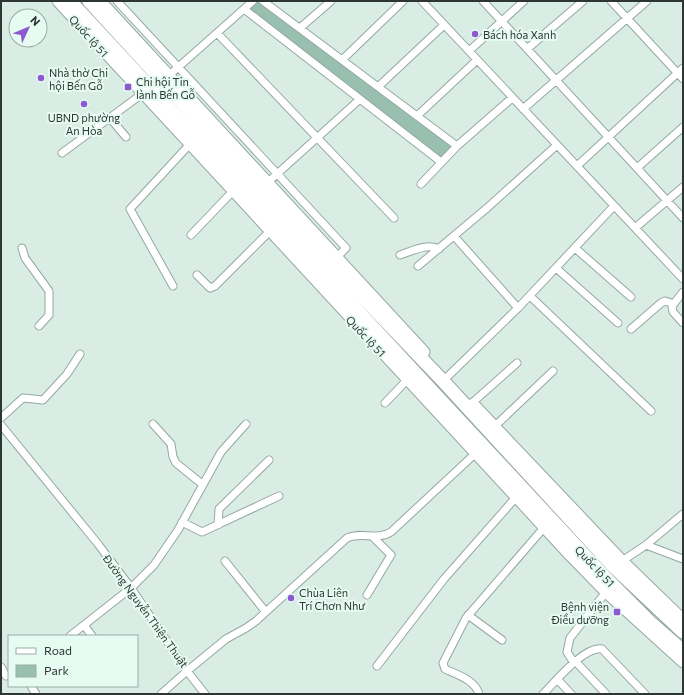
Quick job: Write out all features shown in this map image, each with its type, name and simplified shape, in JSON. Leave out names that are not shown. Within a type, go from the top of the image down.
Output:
[{"type":"highway","name":"Quốc lộ 51","points":[[70,1],[128,71],[600,579],[683,651]]},
{"type":"highway","name":"Quốc lộ 51","points":[[89,1],[166,78],[313,245],[445,379],[683,632]]},
{"type":"highway","points":[[600,579],[618,564]]},
{"type":"main road","name":"Quốc lộ 51","points":[[58,1],[128,71],[142,94],[193,141],[233,191],[270,232],[306,264],[407,380],[480,449]]},
{"type":"main road","name":"Quốc lộ 51","points":[[100,1],[166,78],[267,183],[445,379],[472,403],[618,564],[683,620]]},
{"type":"main road","name":"Quốc lộ 51","points":[[600,579],[606,592],[683,662]]},
{"type":"street","points":[[117,1],[177,68],[346,248],[336,258]]},
{"type":"street","points":[[166,78],[253,1]]},
{"type":"street","points":[[263,1],[343,59],[457,146]]},
{"type":"street","points":[[300,28],[331,1]]},
{"type":"street","points":[[343,59],[402,1]]},
{"type":"street","points":[[422,1],[683,279]]},
{"type":"street","points":[[483,1],[683,218]]},
{"type":"street","points":[[469,51],[524,1]]},
{"type":"street","points":[[527,49],[583,1]]},
{"type":"street","points":[[611,1],[680,70],[683,79]]},
{"type":"street","points":[[524,109],[647,1]]},
{"type":"street","points":[[244,9],[441,162]]},
{"type":"street","points":[[379,86],[444,25]]},
{"type":"street","points":[[217,33],[394,218]]},
{"type":"street","points":[[417,116],[477,60]]},
{"type":"street","points":[[577,166],[680,70]]},
{"type":"street","points":[[62,153],[142,94]]},
{"type":"street","points":[[421,184],[457,146],[512,98]]},
{"type":"street","points":[[267,183],[360,99]]},
{"type":"street","points":[[110,118],[126,137]]},
{"type":"street","points":[[637,168],[683,127]]},
{"type":"street","points":[[173,286],[130,209],[193,141]]},
{"type":"street","points":[[418,266],[557,145]]},
{"type":"street","points":[[635,228],[683,187]]},
{"type":"street","points":[[191,235],[233,191]]},
{"type":"street","points":[[445,379],[530,296],[614,206]]},
{"type":"street","points":[[197,275],[210,288],[215,286],[270,232]]},
{"type":"street","points":[[454,236],[518,308]]},
{"type":"street","points":[[400,255],[423,248],[435,247],[439,249]]},
{"type":"street","points":[[22,248],[25,258],[49,291],[49,315],[39,326]]},
{"type":"street","points":[[575,248],[631,297]]},
{"type":"street","points":[[556,268],[618,323]]},
{"type":"street","points":[[683,292],[674,304],[673,312],[683,323]]},
{"type":"street","points":[[530,296],[651,411]]},
{"type":"street","points":[[631,329],[661,303],[665,301],[674,304]]},
{"type":"street","points":[[1,418],[22,398],[43,400],[67,374],[80,354]]},
{"type":"street","points":[[472,403],[517,363]]},
{"type":"street","points":[[494,427],[553,371]]},
{"type":"street","points":[[385,403],[407,380]]},
{"type":"street","points":[[153,424],[171,444],[173,458],[176,463],[202,484]]},
{"type":"street","points":[[71,635],[131,588],[154,565],[182,522],[221,452],[246,424]]},
{"type":"street","name":"Đường Nguyễn Thiện Thuật","points":[[1,425],[98,544],[131,588],[187,671],[226,639],[251,625],[347,538],[351,536],[386,535],[391,532],[480,449]]},
{"type":"street","points":[[218,525],[219,509],[269,460]]},
{"type":"street","points":[[377,666],[444,579],[520,493]]},
{"type":"street","points":[[182,522],[202,532],[279,496]]},
{"type":"street","points":[[618,564],[646,545],[683,514]]},
{"type":"street","points":[[480,694],[473,683],[445,669],[442,662],[468,615],[548,523]]},
{"type":"street","points":[[367,595],[391,555],[372,536]]},
{"type":"street","points":[[646,545],[683,559]]},
{"type":"street","points":[[225,561],[265,611]]},
{"type":"street","points":[[606,592],[570,638],[568,652],[575,663],[606,694]]},
{"type":"street","points":[[468,615],[502,640]]},
{"type":"street","points":[[84,625],[91,635]]},
{"type":"street","points":[[543,694],[575,663],[590,651],[602,649],[645,694]]},
{"type":"street","points":[[1,667],[5,676]]},
{"type":"street","points":[[161,694],[187,671],[204,694]]},
{"type":"street","points":[[558,680],[571,694]]},
{"type":"green space","points":[[256,1],[259,1],[453,146],[441,159],[247,9]]},
{"type":"place","name":"Bách hóa Xanh","points":[[475,34]]},
{"type":"place","name":"Nhà thờ Chi hội Bến Gỗ","points":[[41,78]]},
{"type":"place","name":"Chi hội Tin lành Bến Gỗ","points":[[128,87]]},
{"type":"place","name":"UBND phường An Hòa","points":[[84,104]]},
{"type":"place","name":"Chùa Liên Trí Chơn Như","points":[[291,598]]},
{"type":"place","name":"Bệnh viện Điều dưỡng","points":[[617,612]]}]
